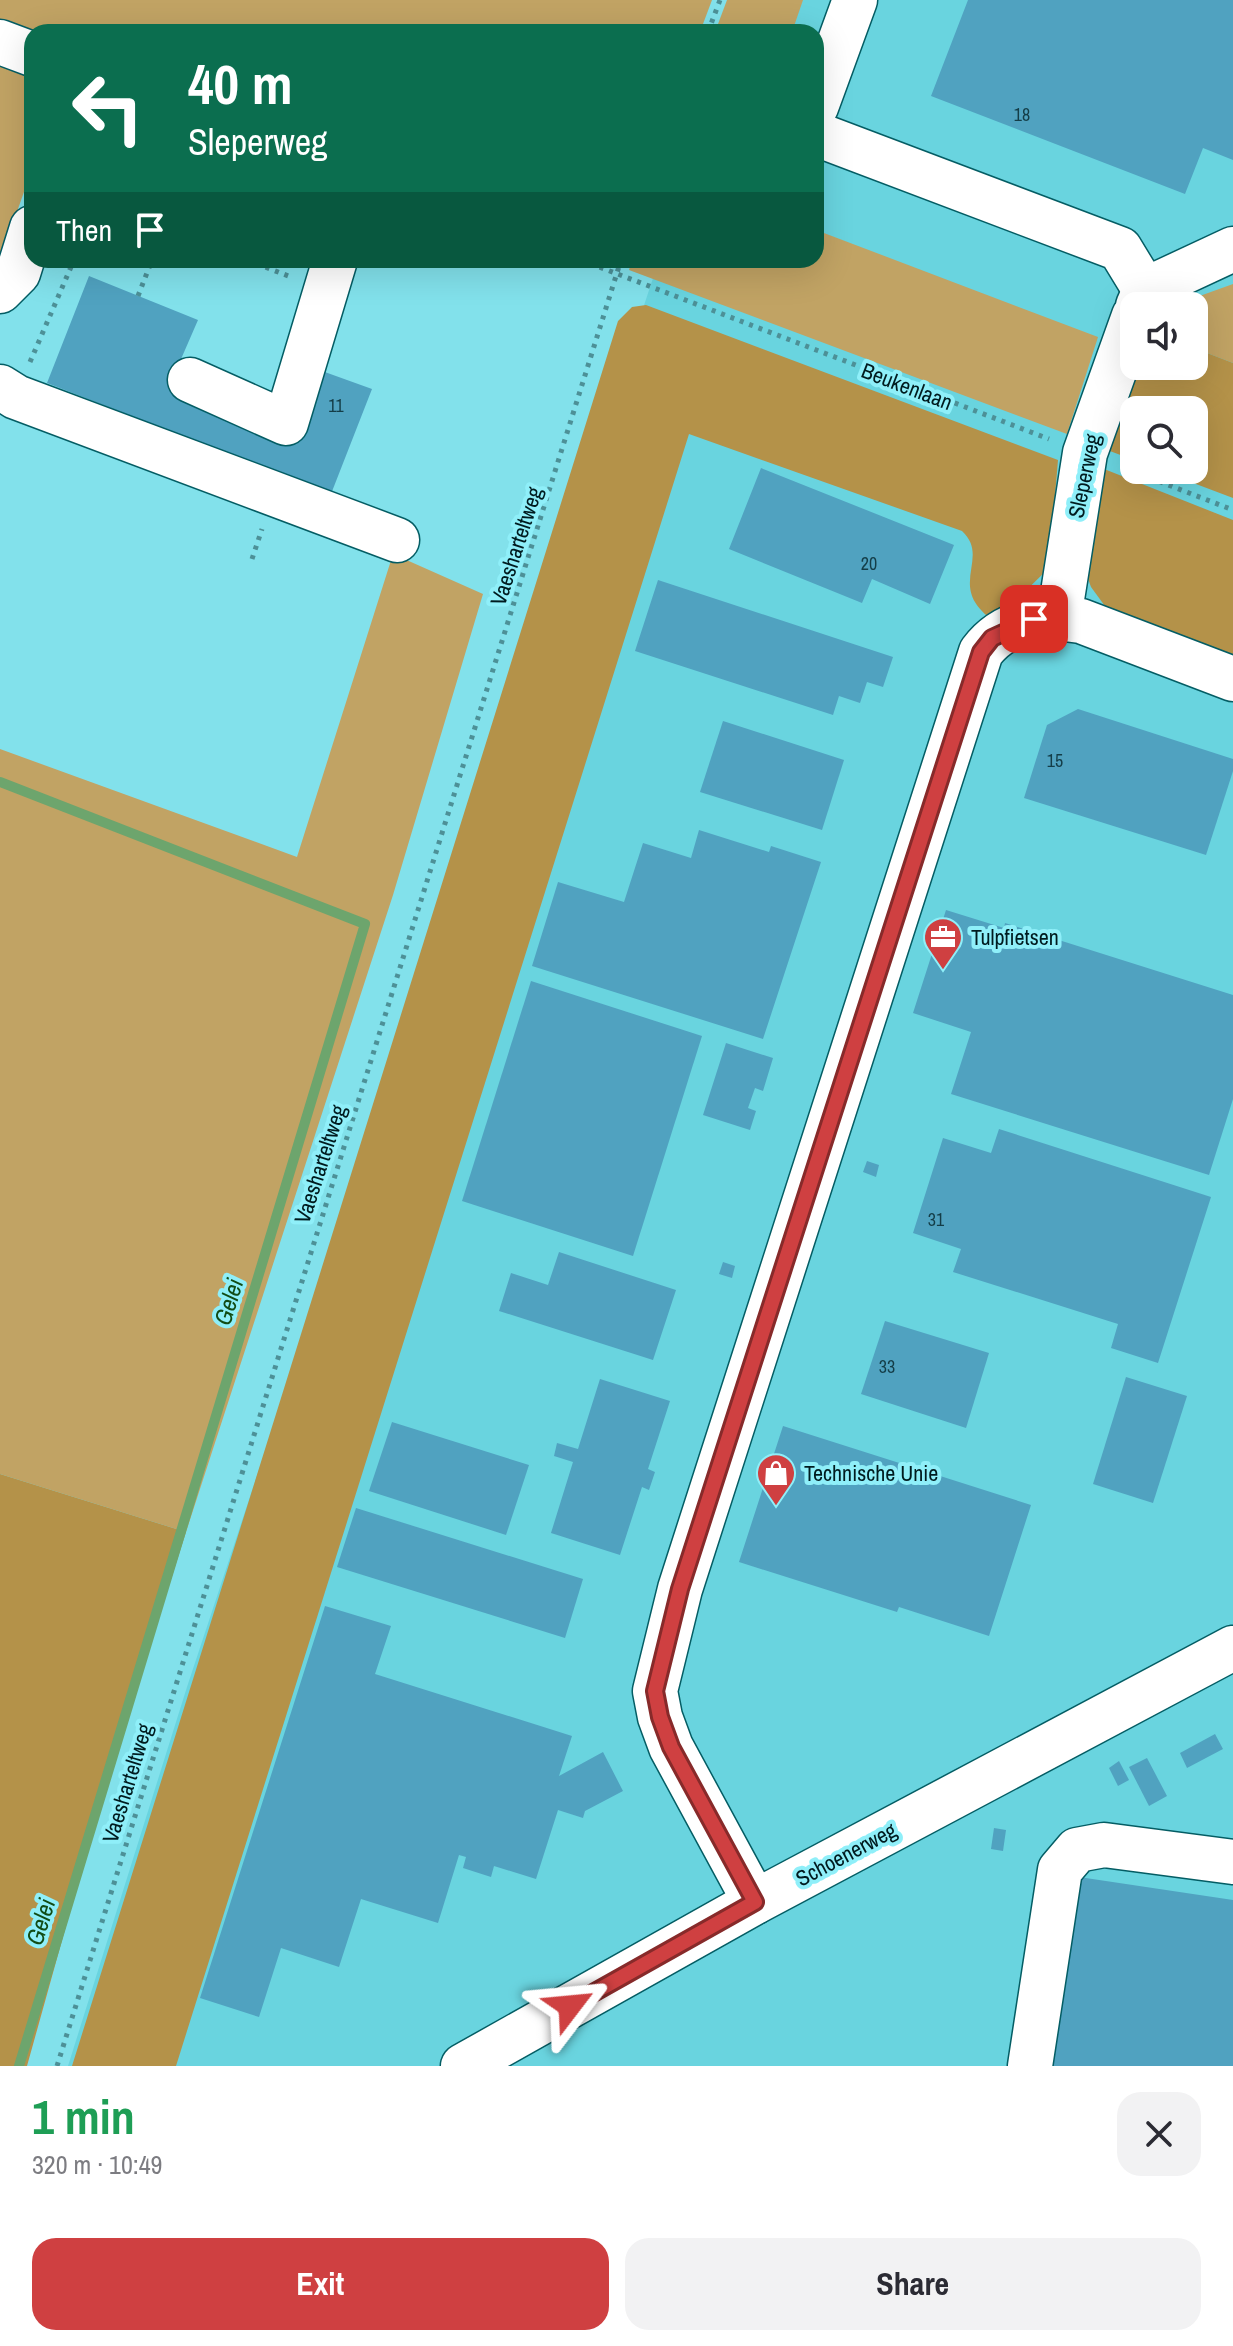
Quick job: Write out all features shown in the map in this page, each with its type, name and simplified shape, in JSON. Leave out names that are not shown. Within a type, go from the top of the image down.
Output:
[{"type":"street","points":[[824,85],[855,0]]},
{"type":"street","points":[[0,42],[24,51]]},
{"type":"street","points":[[824,137],[1120,249],[1130,292]]},
{"type":"street","points":[[1167,292],[1233,249]]},
{"type":"street","points":[[0,291],[18,273],[24,254]]},
{"type":"street","points":[[190,380],[286,423],[330,275]]},
{"type":"street","name":"Sleperweg","points":[[1059,618],[1085,453],[1120,355]]},
{"type":"street","points":[[8,392],[397,540]]},
{"type":"street","points":[[755,1902],[671,1747],[655,1691],[680,1589],[981,652],[992,638],[1008,628],[1034,619],[1059,618],[1081,621],[1233,679]]},
{"type":"street","name":"Schoenerweg","points":[[463,2066],[755,1902],[1233,1648]]},
{"type":"street","points":[[1030,2066],[1060,1870],[1077,1850],[1104,1845],[1233,1862]]},
{"type":"path","points":[[711,24],[720,0]]},
{"type":"path","points":[[8,392],[70,268]]},
{"type":"path","points":[[138,296],[149,268]]},
{"type":"path","points":[[291,268],[330,275]]},
{"type":"path","name":"Beukenlaan","points":[[604,268],[673,298],[1233,510]]},
{"type":"path","name":"Vaesharteltweg","points":[[57,2066],[618,268]]},
{"type":"shaded area","points":[[0,0],[712,0],[703,24],[24,24],[24,31],[0,27]]},
{"type":"shaded area","points":[[727,0],[803,0],[795,24],[718,24]]},
{"type":"shaded area","points":[[752,0],[1233,0],[1233,2066],[68,2066],[187,1687],[656,268],[824,268],[824,24],[744,24]]},
{"type":"shaded area","points":[[0,54],[24,68],[24,192],[0,260]]},
{"type":"shaded area","points":[[824,233],[1098,337],[1067,434],[629,270],[824,268]]},
{"type":"shaded area","points":[[1233,284],[1233,363],[1208,353],[1208,293]]},
{"type":"shaded area","points":[[646,305],[1058,460],[1049,568],[1010,606],[990,618],[972,594],[973,551],[962,531],[689,434],[176,2066],[72,2066],[618,321],[632,307]]},
{"type":"shaded area","points":[[1208,353],[1233,363],[1233,498],[1196,484],[1208,484],[1208,396],[1121,396],[1128,380],[1208,380]]},
{"type":"shaded area","points":[[1120,398],[1120,455],[1099,447]]},
{"type":"shaded area","points":[[1094,465],[1120,475],[1120,484],[1142,484],[1233,520],[1233,660],[1110,613],[1091,587],[1080,557]]},
{"type":"shaded area","points":[[393,554],[483,594],[393,895],[186,1532],[0,1474],[0,749],[297,857]]},
{"type":"shaded area","points":[[0,1474],[186,1532],[102,1797],[27,2066],[0,2066]]},
{"type":"building","points":[[968,0],[1233,0],[1233,160],[1203,148],[1185,194],[931,96]]},
{"type":"building","points":[[89,276],[198,320],[168,389],[295,439],[322,371],[372,389],[331,494],[47,383]]},
{"type":"building","points":[[761,468],[954,545],[930,604],[872,579],[862,603],[729,549]]},
{"type":"building","points":[[658,580],[893,657],[883,687],[867,682],[860,703],[839,696],[833,715],[635,651]]},
{"type":"building","points":[[1078,709],[1233,759],[1233,771],[1206,855],[1024,798],[1047,725]]},
{"type":"building","points":[[723,721],[844,760],[822,830],[700,792]]},
{"type":"building","points":[[699,830],[769,852],[771,846],[821,862],[763,1039],[532,966],[558,882],[624,902],[643,843],[691,858]]},
{"type":"building","points":[[946,910],[1004,928],[1005,923],[1233,995],[1233,1099],[1209,1175],[951,1094],[971,1032],[913,1013]]},
{"type":"building","points":[[531,981],[702,1036],[633,1256],[462,1201]]},
{"type":"building","points":[[726,1043],[773,1058],[763,1091],[755,1088],[748,1108],[756,1111],[750,1130],[703,1115]]},
{"type":"building","points":[[999,1129],[1211,1197],[1158,1363],[1111,1348],[1118,1324],[953,1272],[961,1249],[913,1233],[943,1138],[991,1153]]},
{"type":"building","points":[[867,1161],[879,1165],[876,1177],[863,1172]]},
{"type":"building","points":[[559,1252],[676,1290],[653,1360],[499,1311],[511,1273],[548,1285]]},
{"type":"building","points":[[723,1262],[735,1266],[732,1278],[719,1274]]},
{"type":"building","points":[[885,1321],[989,1353],[966,1428],[861,1394]]},
{"type":"building","points":[[1126,1377],[1187,1396],[1153,1503],[1093,1484]]},
{"type":"building","points":[[600,1379],[670,1401],[648,1469],[655,1472],[649,1490],[642,1487],[620,1555],[551,1533],[573,1462],[554,1456],[557,1443],[578,1449]]},
{"type":"building","points":[[392,1422],[529,1465],[506,1535],[369,1491]]},
{"type":"building","points":[[783,1426],[1031,1505],[989,1636],[899,1607],[897,1612],[739,1562]]},
{"type":"building","points":[[356,1508],[583,1579],[565,1638],[337,1567]]},
{"type":"building","points":[[325,1606],[391,1626],[375,1674],[572,1736],[559,1776],[603,1752],[623,1791],[585,1811],[583,1818],[558,1810],[536,1879],[494,1866],[491,1877],[463,1868],[466,1857],[459,1855],[438,1923],[361,1899],[339,1967],[281,1948],[259,2017],[200,1998]]},
{"type":"building","points":[[1215,1734],[1223,1749],[1187,1768],[1180,1753]]},
{"type":"building","points":[[1147,1758],[1167,1796],[1149,1806],[1129,1767]]},
{"type":"building","points":[[1119,1761],[1129,1780],[1118,1786],[1109,1768]]},
{"type":"building","points":[[994,1828],[1006,1830],[1003,1851],[991,1849]]},
{"type":"building","points":[[1079,1877],[1233,1900],[1233,2066],[1051,2066]]},
{"type":"waterway","name":"Gelei","points":[[0,782],[365,924],[19,2066]]},
{"type":"place","name":"Tulpfietsen","points":[[943,971]]},
{"type":"place","name":"Technische Unie","points":[[776,1507]]},
{"type":"route","points":[[570,2006],[755,1902],[671,1747],[655,1691],[680,1589],[981,652],[992,638],[1008,628],[1034,619]]}]
